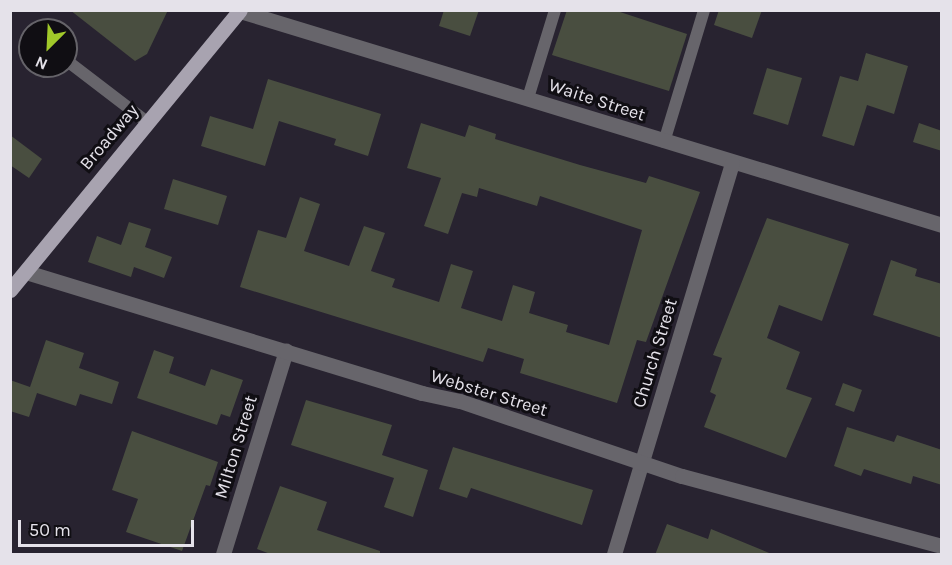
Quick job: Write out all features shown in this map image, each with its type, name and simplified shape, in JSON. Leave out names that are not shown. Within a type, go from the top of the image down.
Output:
[{"type":"main road","name":"Broadway","points":[[10,290],[240,11]]},
{"type":"street","name":"Waite Street","points":[[240,11],[528,98],[732,163],[942,225]]},
{"type":"street","name":"Church Street","points":[[614,555],[732,163]]},
{"type":"street","name":"Webster Street","points":[[26,272],[460,401],[642,463],[942,546]]},
{"type":"street","name":"Milton Street","points":[[223,555],[286,351]]},
{"type":"lane","points":[[528,98],[555,10]]},
{"type":"lane","points":[[664,142],[704,10]]},
{"type":"lane","points":[[78,69],[147,122]]},
{"type":"building","points":[[70,10],[168,10],[147,54],[135,61]]},
{"type":"building","points":[[444,10],[479,10],[470,36],[439,26]]},
{"type":"building","points":[[567,10],[614,10],[687,34],[669,91],[552,55]]},
{"type":"building","points":[[719,10],[762,10],[752,38],[714,25]]},
{"type":"building","points":[[866,53],[908,66],[894,114],[867,105],[854,146],[822,136],[840,76],[858,81]]},
{"type":"building","points":[[767,68],[802,78],[788,125],[753,114]]},
{"type":"building","points":[[268,79],[381,114],[368,156],[334,145],[336,139],[279,121],[265,166],[201,146],[210,116],[253,129]]},
{"type":"building","points":[[421,123],[465,137],[469,125],[496,134],[495,139],[580,165],[646,183],[649,176],[700,192],[646,342],[637,340],[617,403],[520,373],[524,359],[488,348],[483,362],[240,287],[258,230],[286,238],[300,197],[320,204],[304,251],[349,266],[364,226],[385,233],[371,271],[395,279],[392,287],[439,302],[451,264],[473,271],[461,308],[502,321],[513,285],[535,292],[529,313],[568,325],[566,332],[609,345],[642,230],[540,196],[537,206],[479,188],[477,197],[462,193],[448,234],[424,226],[441,178],[407,168]]},
{"type":"building","points":[[919,123],[942,131],[942,151],[913,142]]},
{"type":"building","points":[[10,135],[42,159],[29,178],[10,165]]},
{"type":"building","points":[[173,179],[227,196],[218,225],[164,209]]},
{"type":"building","points":[[767,218],[849,244],[822,321],[779,305],[767,338],[800,352],[786,389],[812,398],[786,458],[704,427],[716,395],[710,392],[722,358],[713,355]]},
{"type":"building","points":[[129,222],[151,229],[145,247],[172,257],[164,278],[134,267],[131,277],[88,262],[97,236],[121,245]]},
{"type":"building","points":[[891,260],[917,269],[915,276],[942,284],[942,338],[873,315]]},
{"type":"building","points":[[46,340],[84,353],[79,368],[119,382],[112,404],[80,394],[76,406],[37,393],[29,417],[10,411],[10,380],[30,387]]},
{"type":"building","points":[[154,350],[174,357],[169,373],[205,386],[211,369],[243,380],[230,417],[221,414],[217,425],[137,398]]},
{"type":"building","points":[[843,383],[862,390],[854,412],[835,405]]},
{"type":"building","points":[[306,400],[392,425],[382,455],[428,470],[413,517],[384,507],[394,478],[291,445]]},
{"type":"building","points":[[847,427],[894,442],[897,435],[942,450],[942,485],[913,476],[911,484],[864,469],[861,476],[834,466]]},
{"type":"building","points":[[132,431],[218,462],[210,486],[206,485],[182,551],[126,532],[138,499],[112,490]]},
{"type":"building","points":[[453,447],[593,490],[582,525],[471,488],[467,498],[439,489]]},
{"type":"building","points":[[280,486],[327,502],[317,530],[380,551],[380,555],[273,555],[257,549]]},
{"type":"building","points":[[667,524],[708,539],[711,529],[774,555],[655,555]]}]
